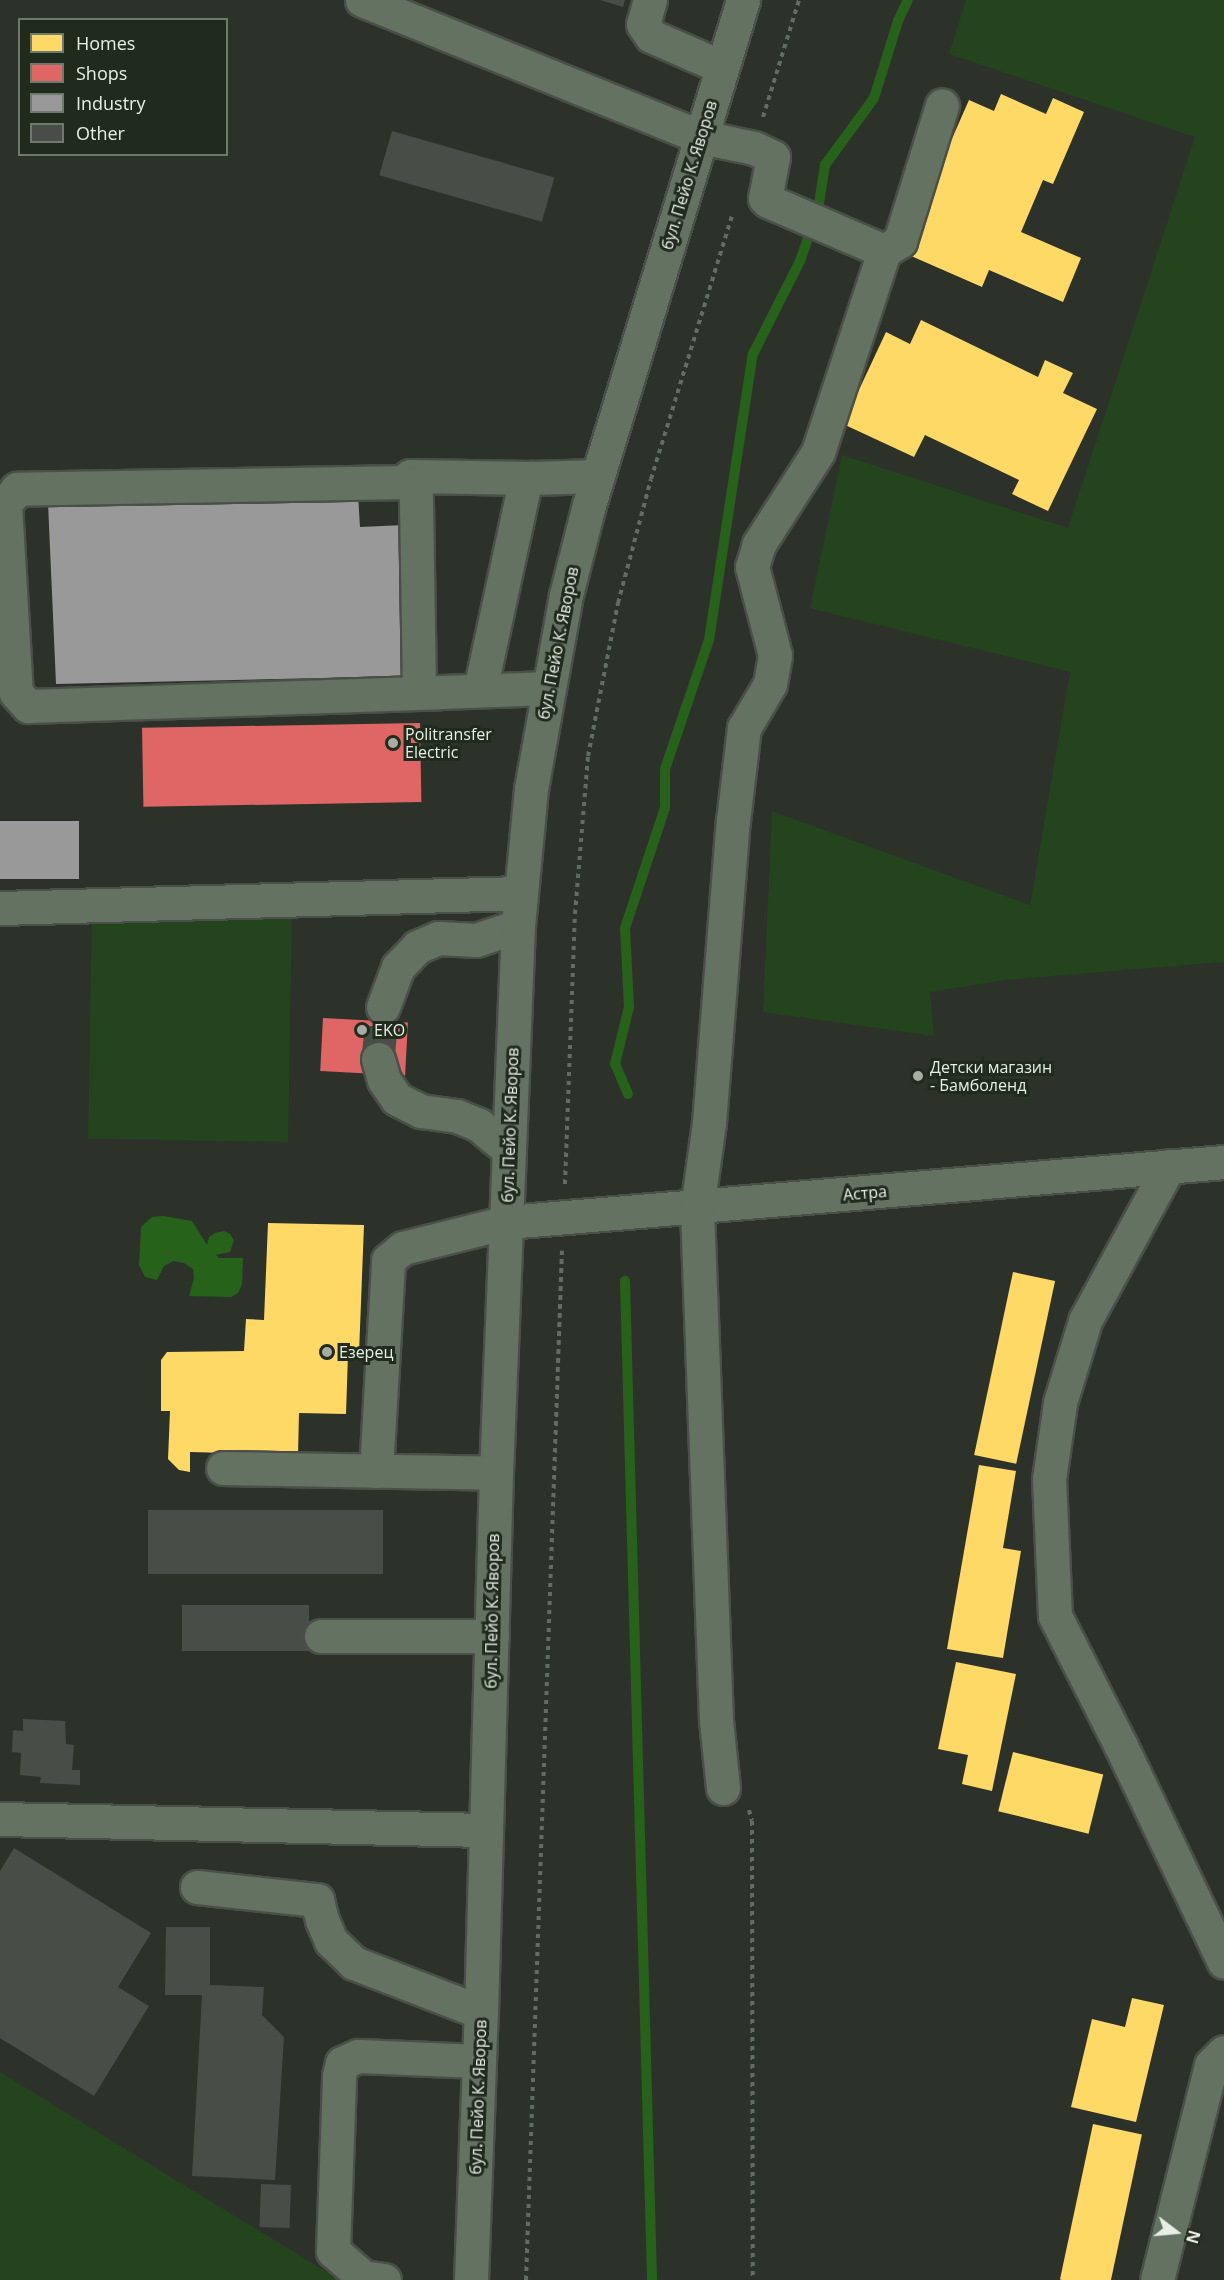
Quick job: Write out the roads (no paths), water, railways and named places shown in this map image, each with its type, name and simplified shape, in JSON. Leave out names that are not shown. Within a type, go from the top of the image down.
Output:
[{"type":"street","points":[[362,0],[700,137],[754,148],[773,157],[765,198],[768,201],[884,251]]},
{"type":"street","points":[[650,0],[643,24],[651,36],[722,67]]},
{"type":"street","name":"бул. Пейо К. Яворов","points":[[471,2280],[496,1473],[518,926],[531,789],[566,595],[598,476],[743,0]]},
{"type":"street","points":[[723,1788],[716,1720],[698,1208],[709,1123],[733,820],[744,728],[770,684],[775,656],[752,567],[759,544],[818,452],[884,251],[900,241],[942,105]]},
{"type":"street","points":[[406,482],[410,476],[531,478],[598,476]]},
{"type":"street","points":[[480,690],[524,486],[531,478]]},
{"type":"street","points":[[419,692],[416,493],[406,482],[17,489],[5,504],[16,693],[28,706],[548,688]]},
{"type":"street","points":[[0,908],[520,893]]},
{"type":"street","points":[[383,1007],[398,966],[417,946],[438,938],[476,940],[518,926]]},
{"type":"street","points":[[378,1059],[384,1080],[397,1099],[421,1111],[457,1116],[479,1125],[509,1150]]},
{"type":"street","name":"Астра","points":[[376,1471],[388,1260],[404,1248],[507,1222],[698,1208],[1224,1161]]},
{"type":"street","points":[[1169,1166],[1085,1321],[1060,1403],[1049,1479],[1055,1616],[1121,1746],[1224,1962]]},
{"type":"street","points":[[223,1468],[496,1473]]},
{"type":"street","points":[[321,1636],[492,1636]]},
{"type":"street","points":[[0,1820],[486,1830]]},
{"type":"street","points":[[197,1887],[317,1900],[331,1941],[354,1963],[481,2012]]},
{"type":"street","points":[[1157,2280],[1211,2065],[1224,2052]]},
{"type":"street","points":[[384,2280],[363,2277],[333,2251],[339,2076],[342,2063],[358,2056],[479,2061]]},
{"type":"waterway","points":[[628,1094],[615,1064],[629,1007],[625,928],[665,808],[665,769],[709,640],[753,354],[800,261],[818,210],[825,165],[874,98],[898,21],[908,0]]},
{"type":"waterway","points":[[625,1281],[652,2280]]},
{"type":"tunnel","points":[[378,1059],[383,1007]]},
{"type":"place","name":"Politransfer Electric","points":[[393,743]]},
{"type":"place","name":"EKO","points":[[362,1030]]},
{"type":"place","name":"Детски магазин - Бамболенд","points":[[918,1076]]},
{"type":"place","name":"Езерец","points":[[327,1352]]}]
